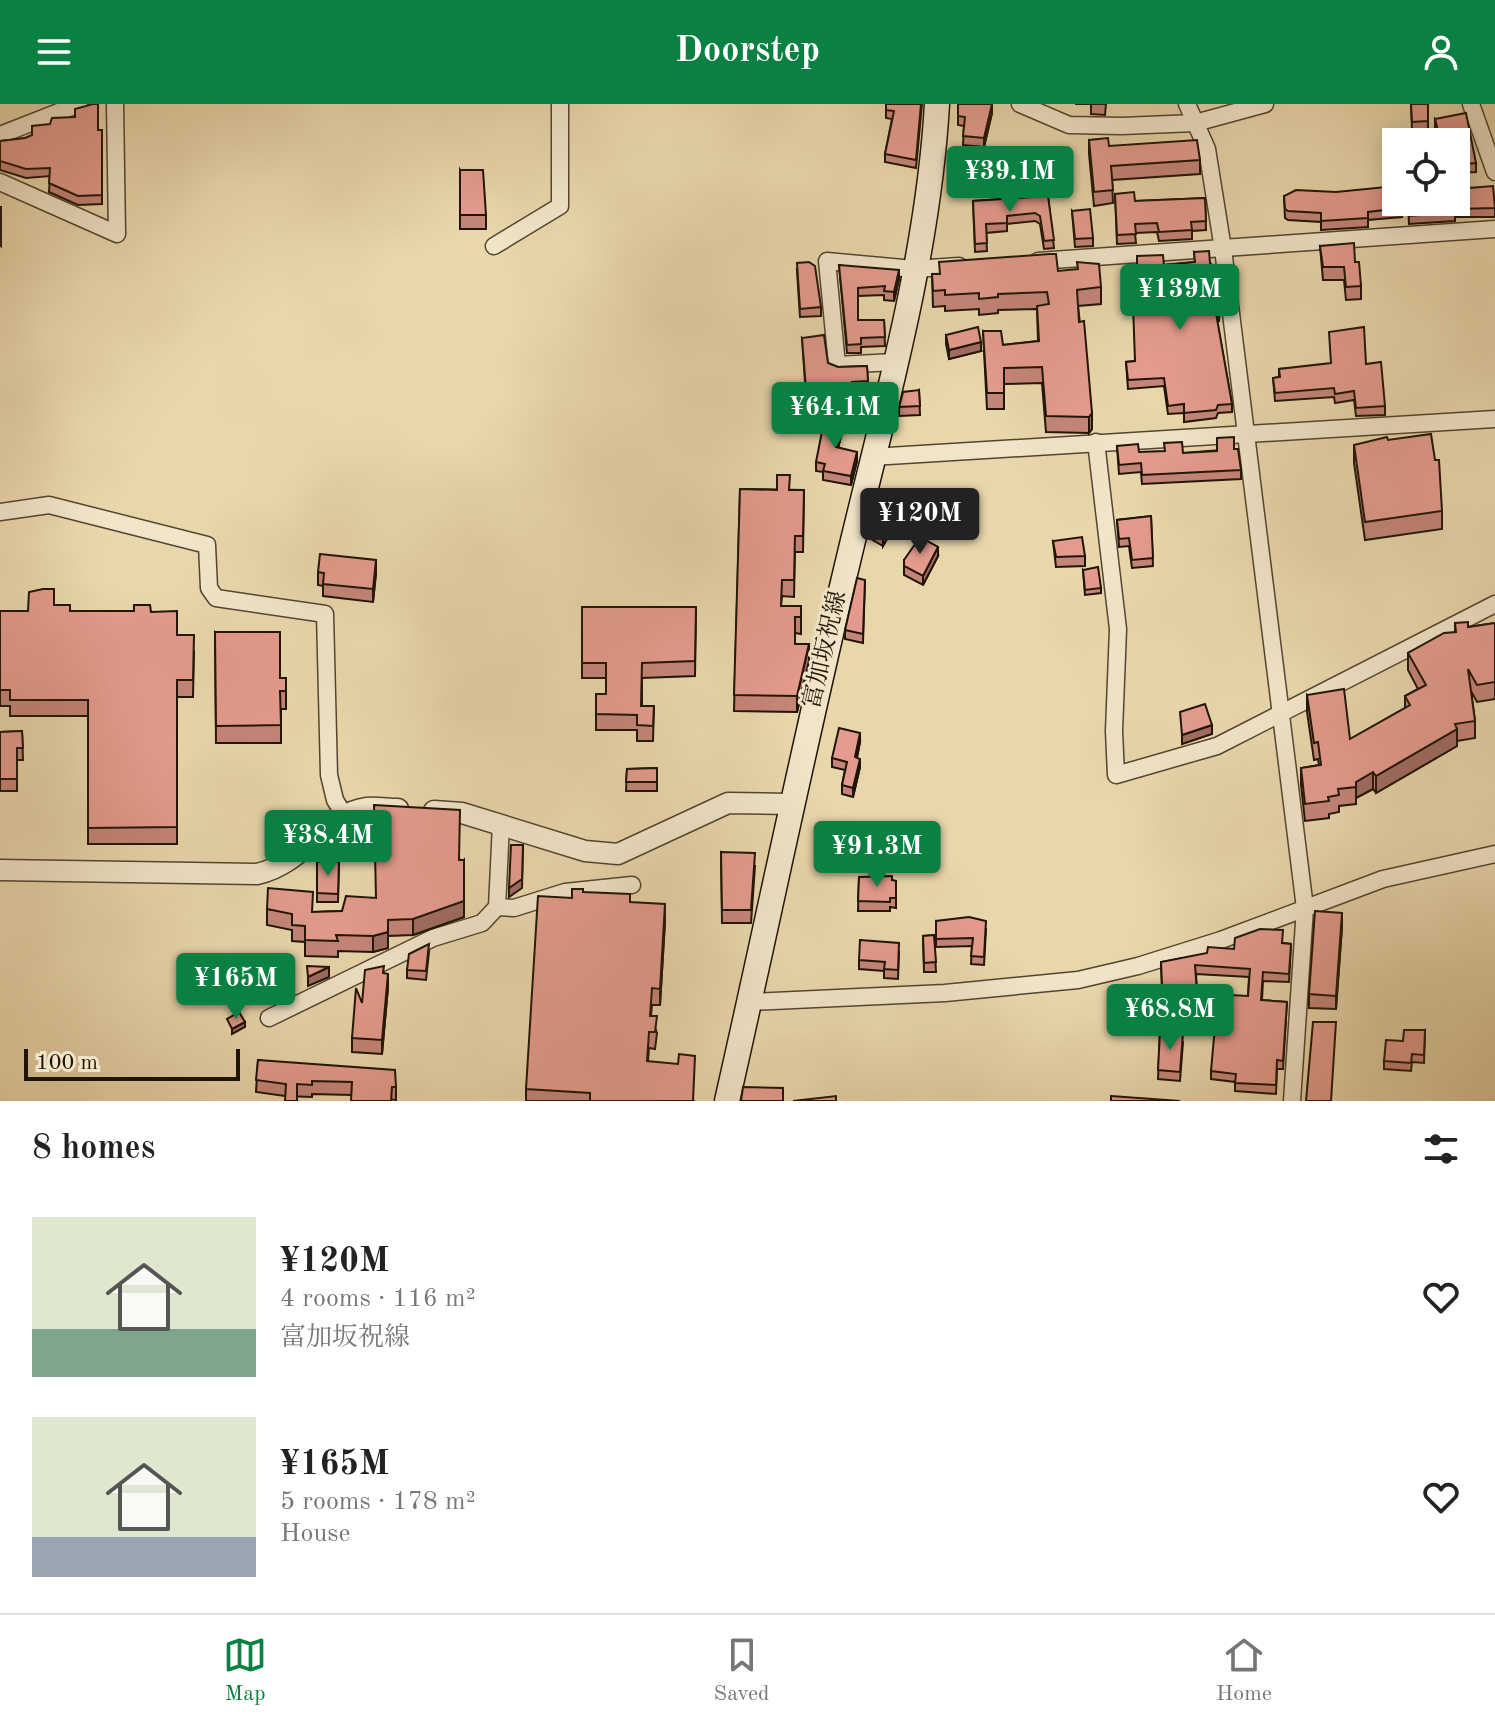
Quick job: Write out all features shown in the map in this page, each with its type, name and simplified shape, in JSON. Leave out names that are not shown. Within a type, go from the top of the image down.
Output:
[{"type":"main road","name":"富加坂祝線","points":[[727,1101],[790,804],[914,269],[933,166],[937,104]]},
{"type":"street","points":[[0,135],[79,104]]},
{"type":"street","points":[[0,182],[117,234],[115,104]]},
{"type":"street","points":[[494,246],[560,206],[560,104]]},
{"type":"street","points":[[1020,104],[1069,125],[1195,123],[1265,104]]},
{"type":"street","points":[[1187,104],[1207,149],[1223,249],[1305,908],[1292,1101]]},
{"type":"street","points":[[1471,104],[1495,172]]},
{"type":"street","points":[[1022,262],[1495,229]]},
{"type":"street","points":[[894,362],[837,365],[827,261],[914,269],[976,265]]},
{"type":"street","points":[[872,457],[1495,419]]},
{"type":"street","points":[[1096,442],[1118,629],[1114,731],[1116,775],[1217,746],[1283,715],[1495,604]]},
{"type":"street","points":[[0,512],[49,505],[207,545],[209,588],[216,598],[325,614],[329,775],[335,800],[344,815]]},
{"type":"street","points":[[0,870],[257,874],[276,870],[296,859],[344,815],[368,808],[462,813],[585,851],[618,854],[649,842],[698,814],[728,803],[790,804]]},
{"type":"street","points":[[269,1018],[433,938],[482,923],[497,907],[501,824]]},
{"type":"street","points":[[749,1002],[945,993],[1078,980],[1152,962],[1383,879],[1495,854]]},
{"type":"street","points":[[497,907],[514,908],[565,892],[632,885]]},
{"type":"building","points":[[98,104],[98,130],[102,130],[102,195],[78,196],[49,183],[50,168],[26,169],[0,161],[0,141],[25,138],[32,135],[32,126],[50,124],[52,118],[75,117],[75,109]]},
{"type":"building","points":[[886,104],[921,104],[916,160],[885,154],[894,111],[886,110]]},
{"type":"building","points":[[958,104],[992,104],[984,138],[963,136],[965,117],[958,116]]},
{"type":"building","points":[[1411,104],[1428,104],[1428,121],[1412,122]]},
{"type":"building","points":[[1466,113],[1469,128],[1437,128],[1435,119]]},
{"type":"building","points":[[1470,133],[1476,163],[1470,164]]},
{"type":"building","points":[[1108,138],[1109,146],[1197,140],[1200,160],[1111,166],[1113,190],[1094,192],[1089,140]]},
{"type":"building","points":[[460,170],[483,170],[486,215],[460,215]]},
{"type":"building","points":[[1493,186],[1495,208],[1470,209],[1470,188]]},
{"type":"building","points":[[1382,187],[1382,210],[1368,212],[1368,218],[1321,221],[1321,213],[1285,209],[1284,196],[1296,190],[1336,192]]},
{"type":"building","points":[[1134,192],[1135,201],[1205,198],[1206,221],[1191,222],[1192,230],[1159,232],[1157,223],[1135,224],[1136,234],[1117,235],[1115,194]]},
{"type":"building","points":[[1048,196],[1054,240],[1044,241],[1040,216],[1035,213],[1007,216],[1007,223],[986,224],[987,243],[975,244],[973,201]]},
{"type":"building","points":[[1090,209],[1093,238],[1075,239],[1072,211]]},
{"type":"building","points":[[1354,243],[1361,286],[1346,287],[1344,267],[1323,267],[1320,246]]},
{"type":"building","points":[[1209,251],[1210,263],[1215,268],[1220,304],[1219,313],[1216,313],[1232,404],[1218,405],[1216,410],[1184,413],[1184,404],[1168,406],[1164,378],[1128,380],[1126,362],[1135,361],[1133,305],[1137,305],[1137,256],[1163,255],[1164,265],[1195,262],[1194,252]]},
{"type":"building","points":[[1056,254],[1058,271],[1078,269],[1077,262],[1099,264],[1101,287],[1077,290],[1079,322],[1084,321],[1092,413],[1089,417],[1046,416],[1042,367],[1004,368],[1004,393],[987,393],[983,331],[1001,331],[1003,345],[1039,341],[1037,306],[1049,304],[1047,292],[998,294],[998,297],[979,299],[979,293],[945,295],[945,290],[933,291],[932,274],[940,274],[939,262]]},
{"type":"building","points":[[809,262],[815,266],[821,307],[800,309],[797,263]]},
{"type":"building","points":[[839,265],[899,270],[894,292],[884,291],[885,286],[858,288],[858,320],[884,320],[885,337],[861,338],[861,344],[847,345]]},
{"type":"building","points":[[978,327],[981,342],[949,350],[946,335]]},
{"type":"building","points":[[1364,327],[1366,364],[1381,362],[1385,406],[1356,408],[1354,391],[1335,394],[1334,388],[1275,393],[1273,378],[1280,377],[1279,369],[1331,363],[1329,332]]},
{"type":"building","points":[[824,335],[828,363],[838,367],[867,366],[868,381],[852,382],[852,386],[806,389],[802,338]]},
{"type":"building","points":[[919,390],[920,406],[899,407],[903,392]]},
{"type":"building","points":[[825,416],[843,420],[836,447],[857,452],[851,476],[823,471],[825,464],[816,462]]},
{"type":"building","points":[[1431,434],[1435,460],[1439,460],[1442,511],[1365,522],[1354,445],[1387,437],[1388,440]]},
{"type":"building","points":[[1234,437],[1234,449],[1238,449],[1241,470],[1142,475],[1141,463],[1119,465],[1117,446],[1138,444],[1139,452],[1165,451],[1164,443],[1182,442],[1183,453],[1217,451],[1217,438]]},
{"type":"building","points":[[777,475],[790,475],[789,490],[804,490],[803,536],[795,536],[794,580],[782,580],[781,606],[801,606],[801,617],[795,617],[795,644],[809,644],[797,696],[734,695],[740,489],[777,490]]},
{"type":"building","points":[[873,511],[892,521],[883,536],[869,529]]},
{"type":"building","points":[[1151,516],[1153,558],[1132,560],[1129,538],[1119,539],[1117,520]]},
{"type":"building","points":[[920,537],[938,547],[923,576],[904,566],[904,560]]},
{"type":"building","points":[[1082,537],[1085,556],[1056,557],[1053,541]]},
{"type":"building","points":[[320,554],[376,560],[373,589],[323,584],[324,573],[318,572]]},
{"type":"building","points":[[1098,567],[1101,588],[1085,590],[1083,570]]},
{"type":"building","points":[[857,578],[865,580],[863,634],[845,630]]},
{"type":"building","points":[[54,589],[54,605],[70,605],[70,611],[134,611],[134,605],[150,605],[151,612],[177,611],[177,635],[194,635],[193,680],[177,680],[177,827],[88,828],[88,700],[10,700],[10,690],[0,690],[0,611],[28,611],[29,592]]},
{"type":"building","points":[[582,607],[696,607],[695,661],[642,663],[641,706],[654,706],[653,726],[637,725],[637,715],[596,714],[596,694],[606,694],[606,663],[582,663]]},
{"type":"building","points":[[1468,622],[1468,627],[1495,623],[1495,682],[1477,685],[1468,669],[1475,721],[1455,724],[1457,729],[1376,776],[1373,772],[1356,782],[1356,787],[1338,789],[1339,795],[1328,797],[1329,801],[1305,804],[1301,768],[1321,765],[1318,742],[1314,743],[1307,695],[1344,689],[1350,739],[1410,705],[1405,696],[1426,685],[1408,653],[1444,633],[1456,632],[1455,623]]},
{"type":"building","points":[[215,632],[280,632],[280,678],[286,678],[286,691],[280,691],[281,725],[216,726]]},
{"type":"building","points":[[1205,704],[1212,725],[1182,735],[1180,712]]},
{"type":"building","points":[[839,728],[860,733],[855,757],[860,759],[853,788],[842,785],[847,762],[832,758]]},
{"type":"building","points":[[22,731],[23,748],[17,748],[17,779],[0,779],[0,732]]},
{"type":"building","points":[[657,768],[657,782],[626,782],[627,769]]},
{"type":"building","points":[[374,805],[460,810],[459,860],[464,860],[464,901],[413,919],[388,920],[388,932],[373,936],[336,935],[338,941],[305,940],[305,926],[292,925],[292,914],[267,909],[268,888],[313,892],[312,912],[342,911],[346,896],[376,898]]},
{"type":"building","points":[[511,845],[523,845],[522,879],[509,888]]},
{"type":"building","points":[[721,852],[755,853],[751,910],[722,910]]},
{"type":"building","points":[[317,862],[339,862],[338,894],[317,893]]},
{"type":"building","points":[[892,876],[892,880],[896,881],[896,898],[890,898],[890,902],[858,901],[859,877]]},
{"type":"building","points":[[572,889],[630,894],[630,902],[665,904],[660,989],[652,988],[650,1016],[657,1016],[655,1032],[649,1032],[647,1061],[678,1064],[679,1054],[695,1056],[693,1101],[590,1101],[590,1093],[526,1089],[538,896],[572,898]]},
{"type":"building","points":[[1315,911],[1342,913],[1336,996],[1309,994]]},
{"type":"building","points":[[969,917],[986,921],[984,957],[971,956],[973,938],[936,939],[936,921]]},
{"type":"building","points":[[1260,929],[1283,930],[1282,943],[1291,944],[1289,974],[1263,972],[1261,1000],[1287,1002],[1283,1061],[1277,1060],[1276,1085],[1235,1083],[1236,1074],[1211,1071],[1217,1004],[1229,1005],[1230,995],[1248,996],[1250,969],[1195,965],[1198,1006],[1163,1007],[1161,962],[1207,953],[1208,947],[1234,949],[1235,938]]},
{"type":"building","points":[[934,935],[936,962],[924,963],[923,936]]},
{"type":"building","points":[[860,940],[899,943],[898,970],[884,969],[885,962],[859,960]]},
{"type":"building","points":[[429,944],[426,971],[407,970],[409,954]]},
{"type":"building","points":[[223,955],[252,958],[250,986],[222,982]]},
{"type":"building","points":[[307,966],[329,967],[308,977]]},
{"type":"building","points":[[384,966],[383,973],[388,974],[382,1040],[352,1038],[356,988],[362,1003],[365,970]]},
{"type":"building","points":[[239,1012],[245,1022],[232,1029],[227,1019]]},
{"type":"building","points":[[1313,1022],[1336,1022],[1331,1101],[1306,1101]]},
{"type":"building","points":[[1404,1030],[1425,1030],[1424,1055],[1412,1054],[1411,1063],[1384,1061],[1386,1040],[1403,1041]]},
{"type":"building","points":[[1160,1032],[1183,1033],[1180,1072],[1158,1070]]},
{"type":"building","points":[[258,1060],[395,1070],[396,1087],[392,1087],[391,1101],[351,1101],[352,1082],[312,1081],[312,1085],[297,1084],[297,1101],[285,1101],[286,1084],[256,1080]]},
{"type":"building","points":[[743,1087],[783,1088],[783,1101],[741,1101]]},
{"type":"building","points":[[836,1096],[836,1101],[793,1101]]},
{"type":"building","points":[[1111,1096],[1180,1101],[1111,1101]]}]
